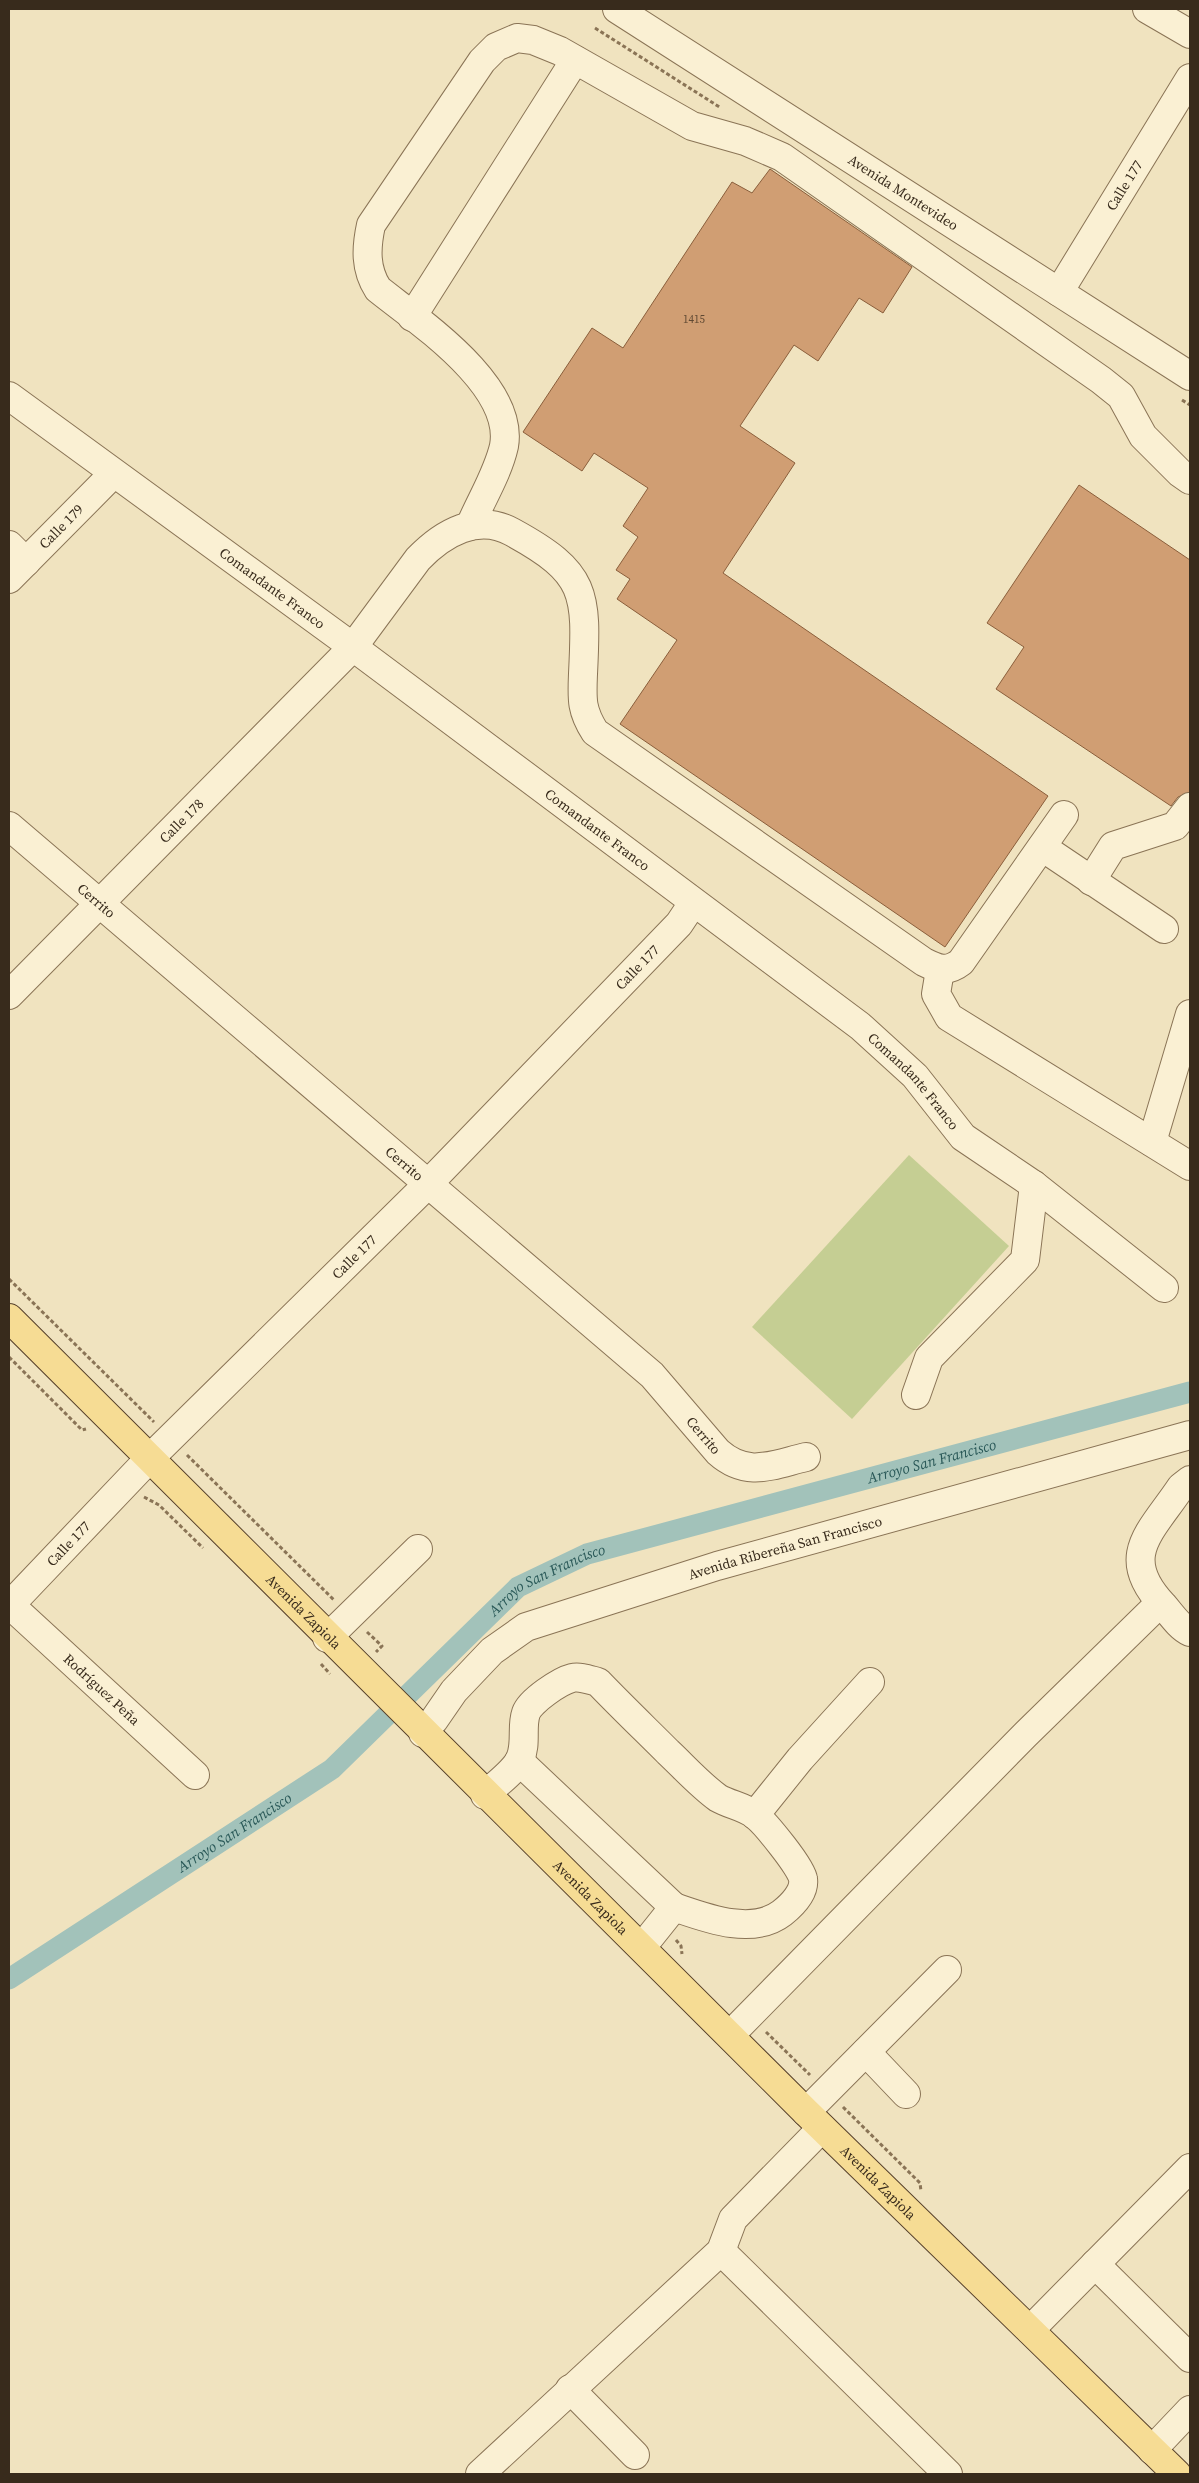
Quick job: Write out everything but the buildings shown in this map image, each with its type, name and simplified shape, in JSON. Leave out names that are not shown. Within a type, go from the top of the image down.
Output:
[{"type":"main road","name":"Avenida Zapiola","points":[[9,1318],[327,1638],[371,1668],[416,1726],[642,1947],[814,2120],[1176,2474]]},
{"type":"street","name":"Avenida Montevideo","points":[[617,9],[1190,376]]},
{"type":"street","points":[[1147,9],[1190,34]]},
{"type":"street","points":[[470,526],[498,464],[504,444],[503,423],[481,379],[467,362],[378,290],[371,279],[367,258],[367,244],[371,225],[482,61],[496,47],[517,38],[533,40],[575,60],[692,126],[745,141],[765,149],[790,163],[1101,380],[1120,396],[1143,436],[1180,473],[1190,480]]},
{"type":"street","points":[[412,317],[575,60]]},
{"type":"street","name":"Calle 177","points":[[1059,292],[1190,78]]},
{"type":"street","name":"Comandante Franco","points":[[9,396],[113,474],[353,647],[692,903],[860,1026],[916,1076],[964,1137],[1034,1185],[1164,1288]]},
{"type":"street","name":"Calle 179","points":[[14,562],[113,474]]},
{"type":"street","name":"Calle 178","points":[[9,995],[353,647],[418,559],[447,534],[480,522],[500,525],[546,550],[562,564],[576,581],[586,626],[582,705],[587,720],[595,732],[924,962],[940,970]]},
{"type":"street","points":[[1091,881],[1113,846],[1175,826],[1190,807]]},
{"type":"street","points":[[1064,815],[961,962],[953,968],[940,970],[936,994],[950,1017],[1190,1166]]},
{"type":"street","name":"Cerrito","points":[[9,826],[427,1185],[652,1375],[718,1452],[729,1462],[749,1468],[758,1468],[806,1457]]},
{"type":"street","points":[[1042,847],[1164,929]]},
{"type":"street","name":"Calle 177","points":[[9,1605],[149,1459],[427,1185],[679,924],[692,903]]},
{"type":"street","points":[[1152,1142],[1190,1014]]},
{"type":"street","points":[[916,1395],[929,1358],[1025,1260],[1034,1185]]},
{"type":"street","name":"Avenida Ribereña San Francisco","points":[[416,1726],[434,1720],[454,1691],[486,1658],[506,1640],[526,1627],[717,1566],[1190,1435]]},
{"type":"street","points":[[1190,1480],[1181,1486],[1140,1550],[1140,1568],[1145,1582],[1160,1602],[1190,1632]]},
{"type":"street","points":[[327,1638],[418,1549]]},
{"type":"street","points":[[730,2035],[1025,1735],[1160,1602]]},
{"type":"street","name":"Rodríguez Peña","points":[[9,1605],[195,1775]]},
{"type":"street","points":[[485,1794],[519,1762],[523,1751],[526,1713],[532,1704],[559,1683],[573,1678],[586,1678],[598,1682],[698,1781],[719,1798],[756,1815],[797,1865],[803,1878],[803,1888],[791,1906],[775,1918],[762,1922],[714,1921],[674,1906],[519,1762]]},
{"type":"street","points":[[756,1815],[800,1759],[870,1682]]},
{"type":"street","points":[[642,1947],[674,1906]]},
{"type":"street","points":[[480,2474],[721,2251],[733,2219],[814,2120],[866,2052],[947,1970]]},
{"type":"street","points":[[866,2052],[906,2094]]},
{"type":"street","points":[[1030,2330],[1190,2168]]},
{"type":"street","points":[[721,2251],[948,2474]]},
{"type":"street","points":[[1095,2264],[1190,2358]]},
{"type":"street","points":[[570,2389],[634,2455]]},
{"type":"street","points":[[1152,2450],[1190,2410]]},
{"type":"path","points":[[9,1279],[382,1646],[371,1668]]},
{"type":"green space","points":[[909,1155],[1009,1246],[852,1419],[752,1327]]},
{"type":"waterway","name":"Arroyo San Francisco","points":[[9,1979],[332,1769],[518,1587],[587,1554],[1190,1392]]}]
